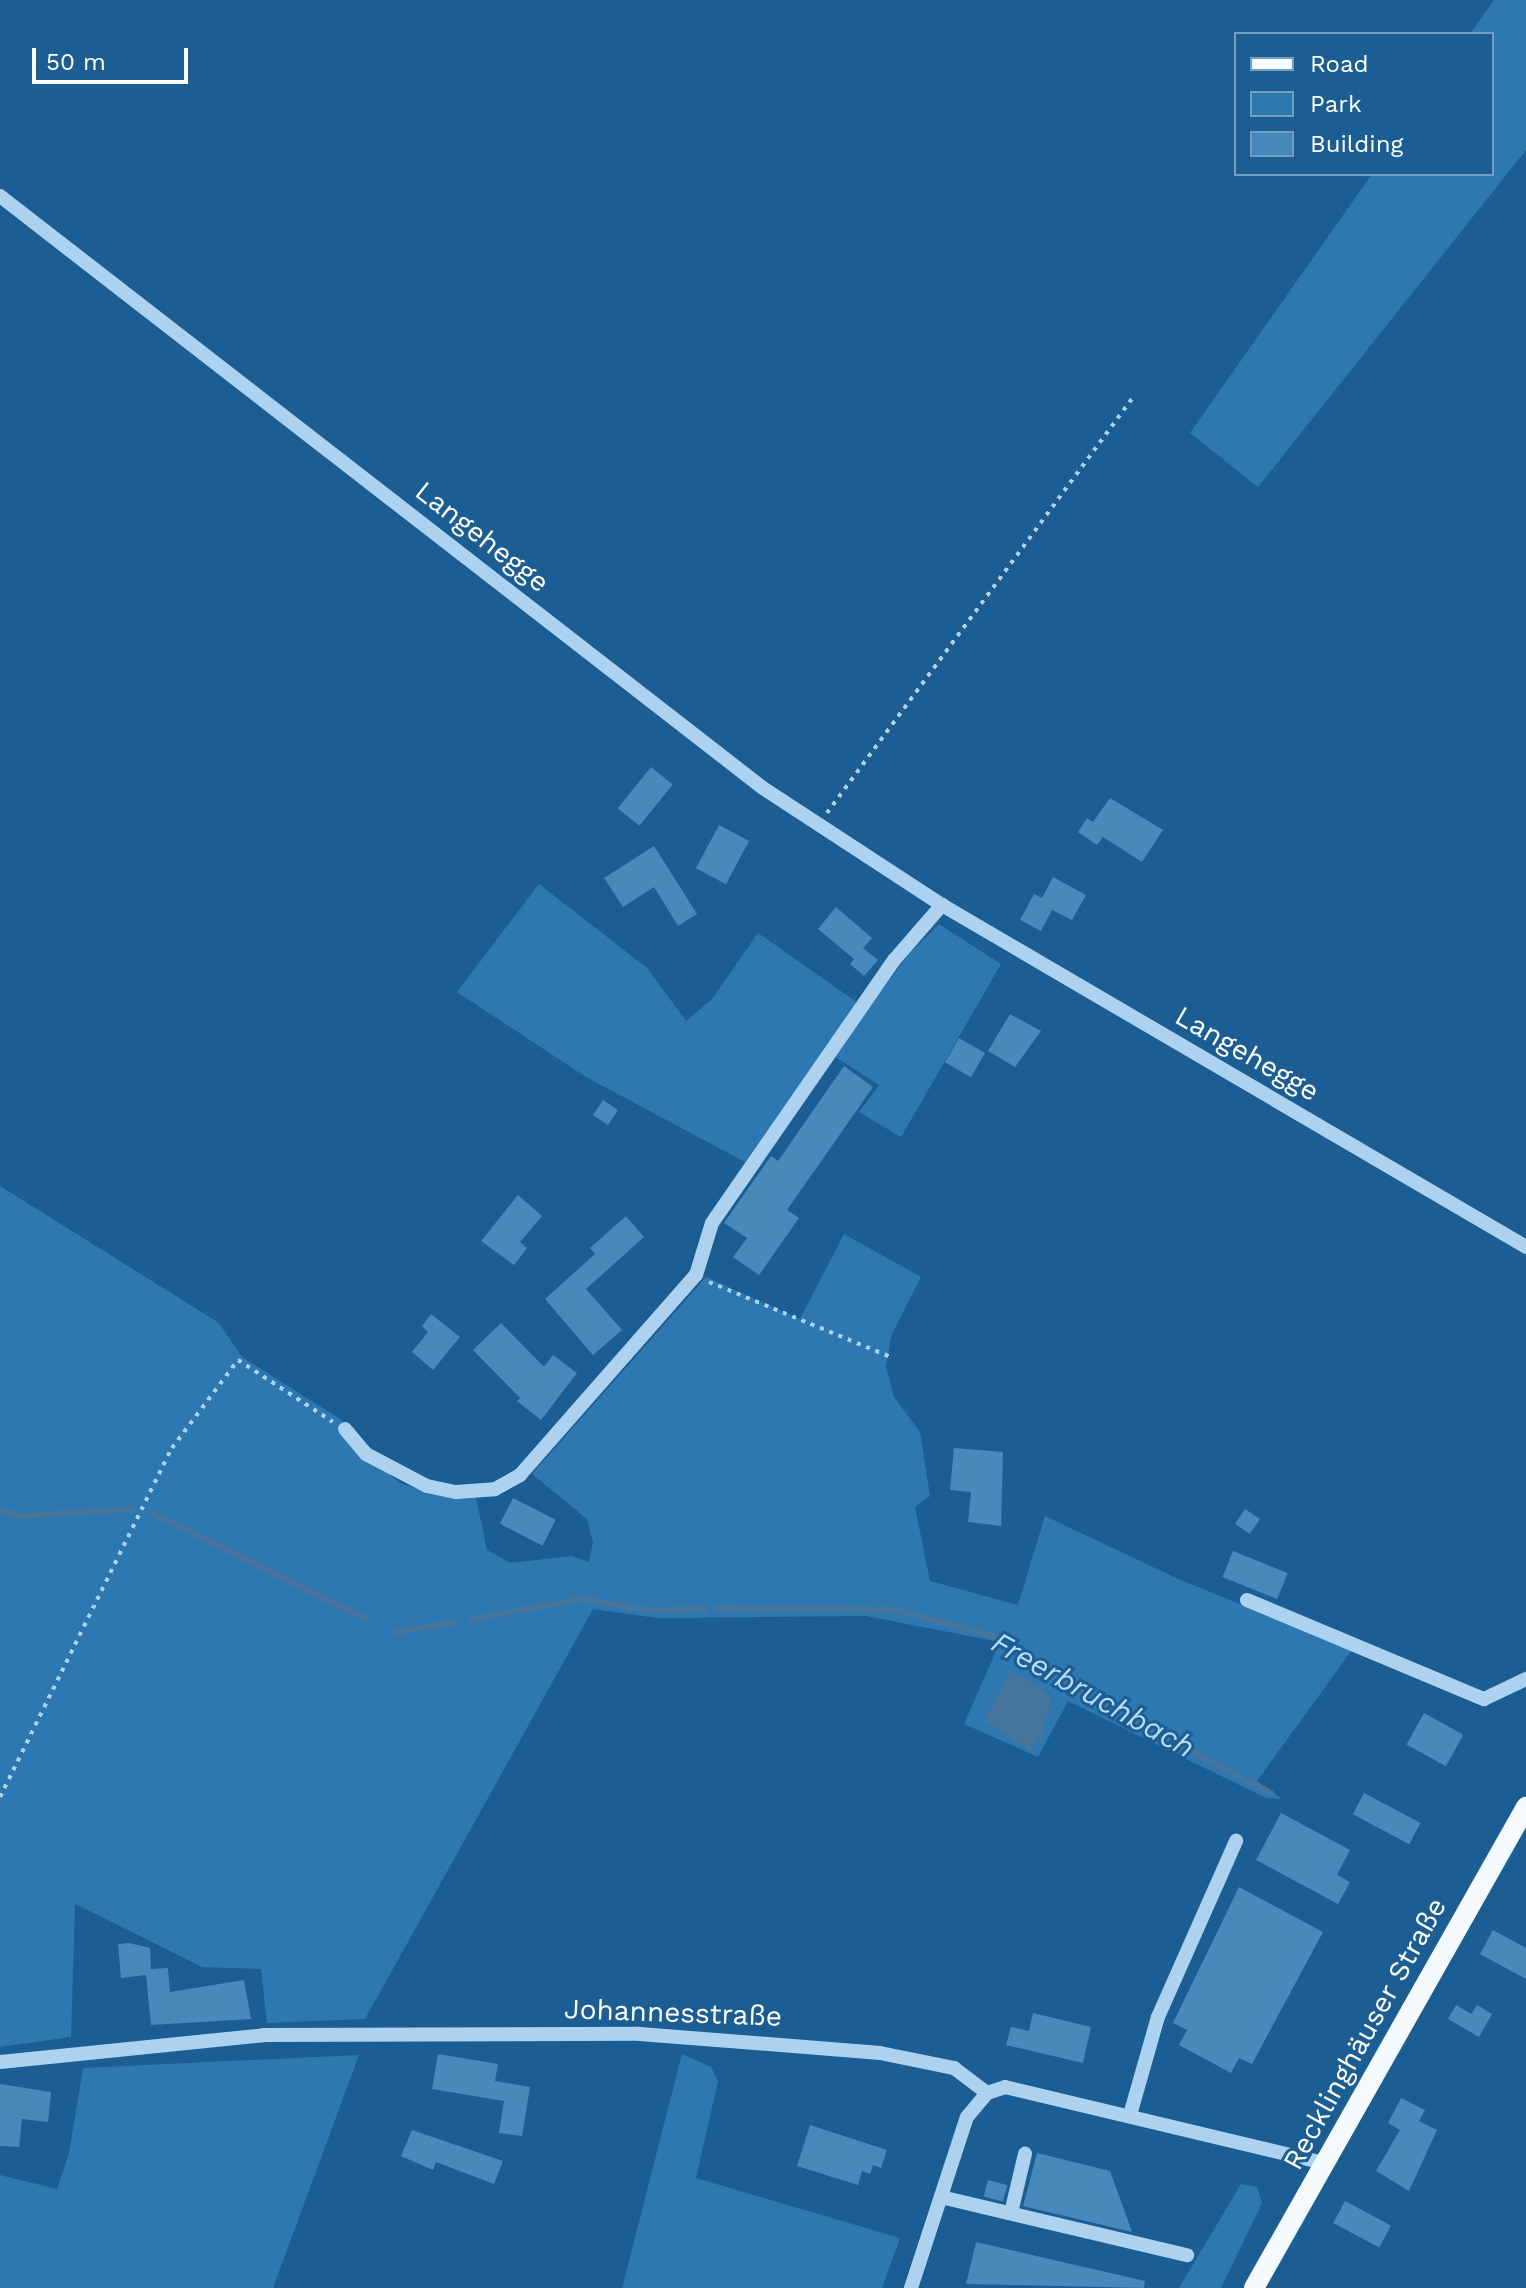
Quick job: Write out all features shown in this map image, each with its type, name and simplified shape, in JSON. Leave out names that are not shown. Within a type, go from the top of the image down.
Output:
[{"type":"main road","name":"Recklinghäuser Straße","points":[[1254,2288],[1526,1807]]},
{"type":"street","name":"Langehegge","points":[[0,196],[763,788],[942,905],[1526,1247]]},
{"type":"street","points":[[345,1429],[366,1454],[404,1478],[456,1492],[495,1489],[520,1475],[696,1275],[712,1223],[895,959],[942,905]]},
{"type":"street","points":[[1247,1600],[1484,1699],[1526,1679]]},
{"type":"street","points":[[1130,2115],[1158,2017],[1236,1841]]},
{"type":"street","name":"Johannesstraße","points":[[0,2062],[264,2035],[640,2034],[880,2053],[954,2068],[987,2093]]},
{"type":"street","points":[[911,2288],[967,2117],[987,2093],[1005,2087],[1036,2091],[1324,2163]]},
{"type":"street","points":[[1011,2213],[1025,2154]]},
{"type":"street","points":[[941,2197],[1187,2255]]},
{"type":"path","points":[[818,824],[1134,396]]},
{"type":"path","points":[[696,1275],[792,1320],[891,1357]]},
{"type":"path","points":[[0,1797],[172,1448],[238,1360],[345,1429]]},
{"type":"green space","points":[[1494,0],[1526,0],[1526,150],[1258,487],[1190,433],[1371,176],[1494,176],[1494,32],[1471,32]]},
{"type":"green space","points":[[539,884],[647,968],[686,1021],[712,999],[758,933],[858,1003],[745,1162],[586,1077],[457,992]]},
{"type":"green space","points":[[939,924],[1001,964],[901,1137],[859,1112],[879,1085],[834,1056],[908,955]]},
{"type":"green space","points":[[0,1186],[219,1323],[242,1357],[343,1421],[337,1431],[400,1483],[430,1493],[476,1498],[487,1550],[510,1563],[572,1556],[589,1562],[593,1542],[587,1519],[532,1474],[706,1277],[800,1319],[844,1234],[921,1277],[891,1336],[886,1367],[894,1397],[920,1432],[930,1496],[915,1507],[930,1581],[1018,1605],[1045,1516],[1176,1578],[1352,1650],[1257,1781],[1282,1799],[1266,1798],[1068,1701],[1038,1757],[964,1724],[1000,1642],[866,1616],[657,1618],[593,1609],[365,2019],[267,2023],[261,1969],[202,1967],[75,1904],[71,2037],[0,2047]]},
{"type":"green space","points":[[682,2054],[711,2067],[718,2081],[696,2178],[900,2238],[882,2288],[622,2288]]},
{"type":"green space","points":[[359,2055],[273,2288],[0,2288],[0,2175],[57,2189],[69,2153],[83,2068]]},
{"type":"green space","points":[[1241,2184],[1257,2187],[1262,2203],[1221,2288],[1179,2288]]},
{"type":"shaded area","points":[[1010,1671],[1044,1690],[1051,1700],[1042,1736],[1030,1751],[984,1721]]},
{"type":"building","points":[[651,767],[673,785],[639,826],[618,808]]},
{"type":"building","points":[[1110,798],[1163,830],[1142,862],[1103,837],[1097,845],[1078,832],[1087,818],[1093,822]]},
{"type":"building","points":[[719,825],[749,841],[726,884],[696,868]]},
{"type":"building","points":[[654,846],[697,914],[678,926],[654,887],[623,907],[604,878]]},
{"type":"building","points":[[1053,877],[1086,895],[1072,920],[1052,910],[1041,931],[1020,920],[1034,894],[1042,898]]},
{"type":"building","points":[[836,907],[872,938],[863,948],[878,960],[864,976],[850,964],[854,959],[818,929]]},
{"type":"building","points":[[1010,1014],[1041,1031],[1015,1067],[988,1051]]},
{"type":"building","points":[[959,1038],[985,1053],[971,1077],[945,1062]]},
{"type":"building","points":[[844,1066],[873,1087],[787,1210],[799,1218],[759,1275],[733,1257],[747,1238],[724,1223],[771,1156],[778,1161]]},
{"type":"building","points":[[603,1100],[618,1110],[608,1125],[593,1115]]},
{"type":"building","points":[[518,1195],[542,1216],[520,1242],[527,1248],[514,1265],[481,1241]]},
{"type":"building","points":[[626,1216],[644,1237],[586,1289],[622,1330],[593,1355],[545,1299],[595,1254],[590,1248]]},
{"type":"building","points":[[431,1314],[460,1337],[433,1370],[412,1352],[428,1332],[422,1326]]},
{"type":"building","points":[[501,1323],[544,1367],[553,1355],[577,1373],[541,1420],[517,1401],[520,1398],[473,1350]]},
{"type":"building","points":[[954,1448],[1003,1452],[1001,1526],[968,1522],[971,1492],[950,1490]]},
{"type":"building","points":[[513,1498],[556,1520],[543,1546],[500,1524]]},
{"type":"building","points":[[1245,1509],[1260,1519],[1250,1534],[1235,1524]]},
{"type":"building","points":[[1233,1551],[1288,1573],[1277,1599],[1223,1577]]},
{"type":"building","points":[[1424,1713],[1463,1735],[1446,1766],[1407,1744]]},
{"type":"building","points":[[1364,1793],[1421,1823],[1409,1844],[1353,1814]]},
{"type":"building","points":[[1281,1813],[1350,1850],[1337,1875],[1350,1882],[1338,1904],[1256,1860]]},
{"type":"building","points":[[1239,1887],[1323,1932],[1252,2064],[1239,2058],[1231,2073],[1179,2045],[1187,2030],[1173,2023]]},
{"type":"building","points":[[1493,1930],[1526,1948],[1526,1979],[1480,1954]]},
{"type":"building","points":[[118,1944],[150,1948],[151,1969],[168,1968],[170,1992],[244,1980],[251,2019],[151,2025],[146,1975],[121,1978]]},
{"type":"building","points":[[1456,2005],[1471,2014],[1477,2005],[1492,2014],[1479,2037],[1448,2019]]},
{"type":"building","points":[[1033,2013],[1091,2027],[1083,2063],[1006,2045],[1011,2027],[1029,2031]]},
{"type":"building","points":[[438,2054],[498,2064],[495,2081],[530,2087],[522,2136],[499,2133],[504,2101],[432,2089]]},
{"type":"building","points":[[0,2084],[51,2092],[48,2122],[22,2119],[19,2147],[0,2146]]},
{"type":"building","points":[[1401,2098],[1425,2110],[1419,2121],[1437,2130],[1409,2191],[1376,2171],[1400,2130],[1388,2123]]},
{"type":"building","points":[[810,2125],[887,2150],[881,2168],[873,2165],[870,2174],[862,2171],[858,2185],[797,2166]]},
{"type":"building","points":[[412,2130],[503,2161],[494,2184],[436,2162],[433,2170],[401,2156]]},
{"type":"building","points":[[1037,2153],[1110,2171],[1132,2232],[1023,2206]]},
{"type":"building","points":[[988,2180],[1007,2185],[1003,2202],[984,2196]]},
{"type":"building","points":[[1345,2201],[1391,2225],[1379,2247],[1333,2223]]},
{"type":"building","points":[[976,2242],[1145,2281],[1144,2288],[966,2284]]},
{"type":"waterway","name":"Freerbruchbach","points":[[0,1511],[23,1516],[133,1509]]},
{"type":"waterway","name":"Freerbruchbach","points":[[152,1513],[364,1618]]},
{"type":"waterway","name":"Freerbruchbach","points":[[472,1619],[582,1599],[649,1610],[705,1609]]},
{"type":"waterway","name":"Freerbruchbach","points":[[718,1608],[896,1610],[1000,1638],[1098,1703],[1271,1793]]},
{"type":"waterway","name":"Freerbruchbach","points":[[396,1632],[454,1622]]}]
